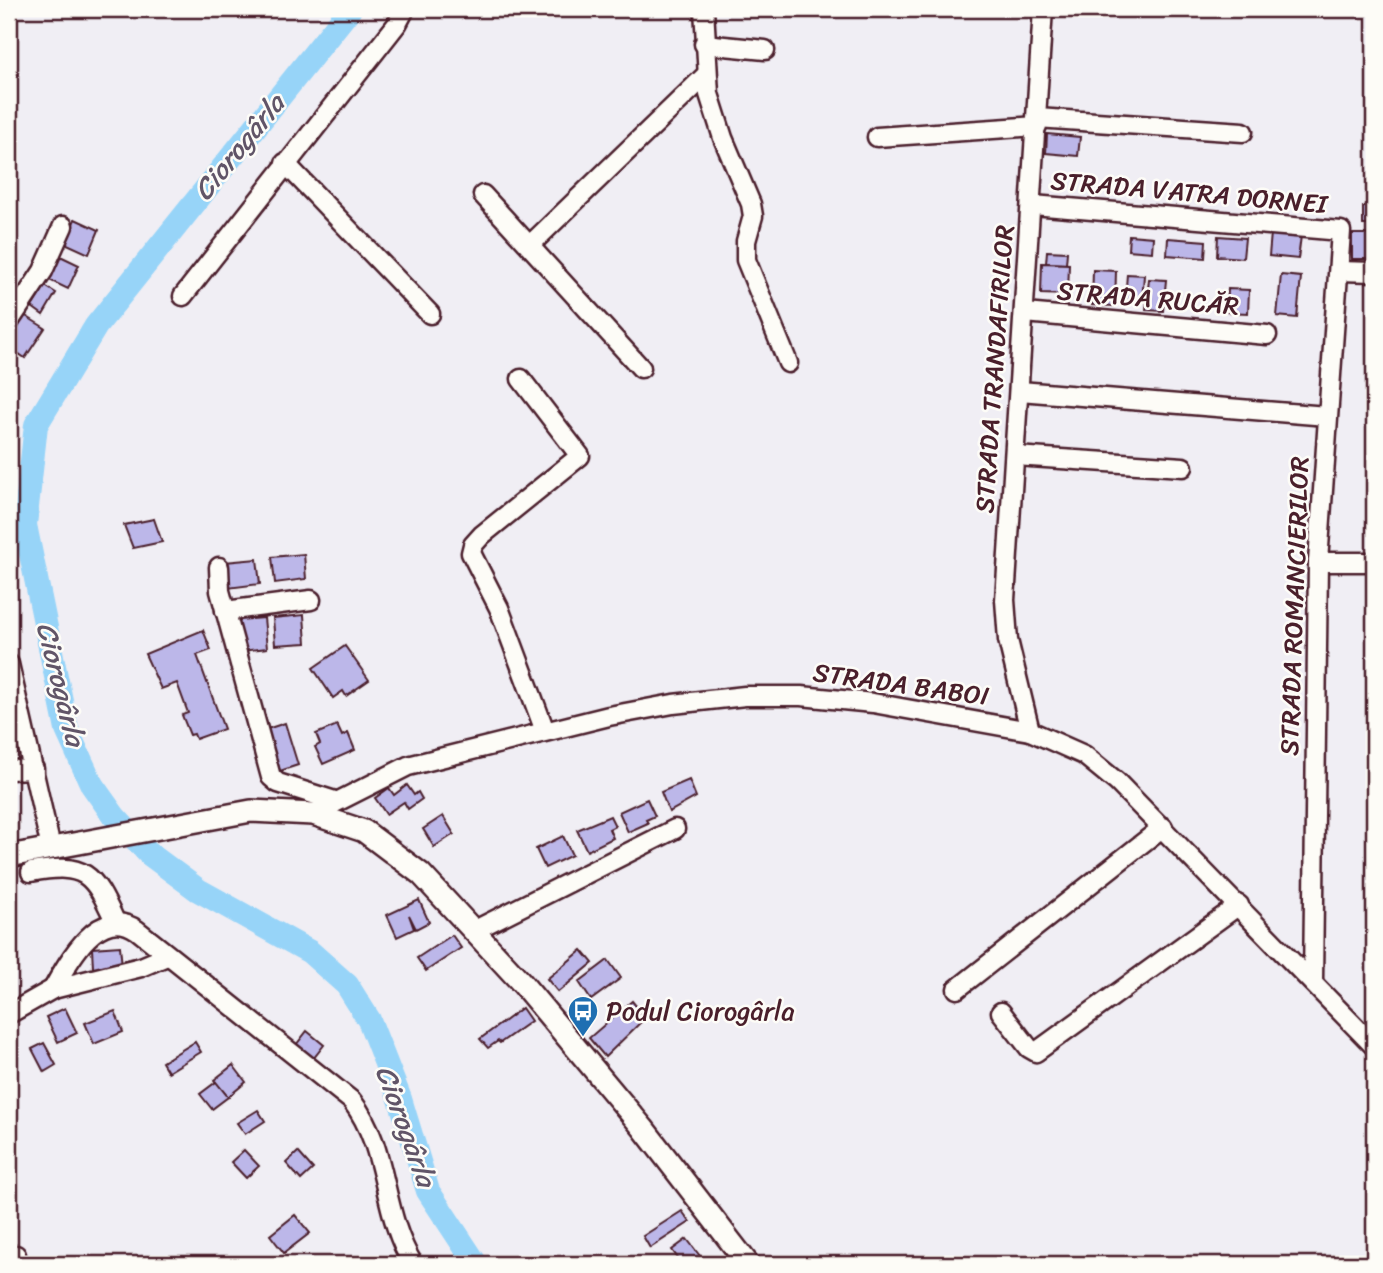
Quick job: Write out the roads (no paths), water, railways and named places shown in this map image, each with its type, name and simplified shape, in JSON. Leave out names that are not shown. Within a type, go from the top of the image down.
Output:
[{"type":"main road","points":[[9,856],[229,814],[272,810],[313,814],[364,831],[421,874],[475,930],[627,1108],[748,1264]]},
{"type":"street","points":[[183,296],[397,24],[405,9]]},
{"type":"street","points":[[704,9],[706,75],[723,138],[751,204],[753,216],[746,242],[746,261],[789,363]]},
{"type":"street","name":"STRADA TRANDAFIRILOR","points":[[1030,731],[1008,640],[1005,600],[1033,205],[1043,9]]},
{"type":"street","points":[[704,44],[765,50]]},
{"type":"street","points":[[531,244],[706,75]]},
{"type":"street","points":[[877,137],[1037,122],[1243,132]]},
{"type":"street","points":[[285,163],[430,314]]},
{"type":"street","points":[[483,195],[531,244],[640,368]]},
{"type":"street","name":"STRADA VATRA DORNEI","points":[[1033,205],[1341,231]]},
{"type":"street","points":[[9,322],[43,271],[62,226]]},
{"type":"street","name":"STRADA ROMANCIERILOR","points":[[1313,983],[1318,562],[1341,231]]},
{"type":"street","points":[[1339,271],[1374,272]]},
{"type":"street","name":"STRADA RUCĂR","points":[[1025,313],[1266,335]]},
{"type":"street","points":[[521,379],[580,456],[482,535],[472,545],[471,553],[499,608],[545,732]]},
{"type":"street","points":[[1020,391],[1327,416]]},
{"type":"street","points":[[1015,456],[1183,467]]},
{"type":"street","points":[[1318,562],[1374,562]]},
{"type":"street","points":[[219,566],[225,611],[271,777],[278,783],[335,801]]},
{"type":"street","points":[[225,611],[311,600]]},
{"type":"street","points":[[9,664],[55,847]]},
{"type":"street","name":"STRADA BABOI","points":[[313,814],[408,766],[673,704],[745,696],[801,696],[947,714],[1030,731],[1084,755],[1163,827],[1313,983],[1367,1028],[1374,1046]]},
{"type":"street","points":[[9,770],[34,769]]},
{"type":"street","points":[[957,989],[1163,827]]},
{"type":"street","points":[[475,930],[675,829]]},
{"type":"street","points":[[31,872],[59,867],[76,869],[90,876],[115,921]]},
{"type":"street","points":[[1001,1012],[1029,1048],[1036,1052],[1239,905]]},
{"type":"street","points":[[53,989],[93,933],[115,921],[127,923],[137,930],[352,1101],[373,1133],[394,1228],[414,1264]]},
{"type":"street","points":[[9,1014],[53,989],[141,967],[167,956]]},
{"type":"waterway","name":"Ciorogârla","points":[[350,9],[96,326],[36,425],[25,525],[67,730],[92,785],[114,816],[148,853],[198,890],[310,952],[347,985],[369,1020],[400,1099],[428,1191],[476,1264]]},
{"type":"place","name":"Podul Ciorogârla","points":[[583,1038]]}]
